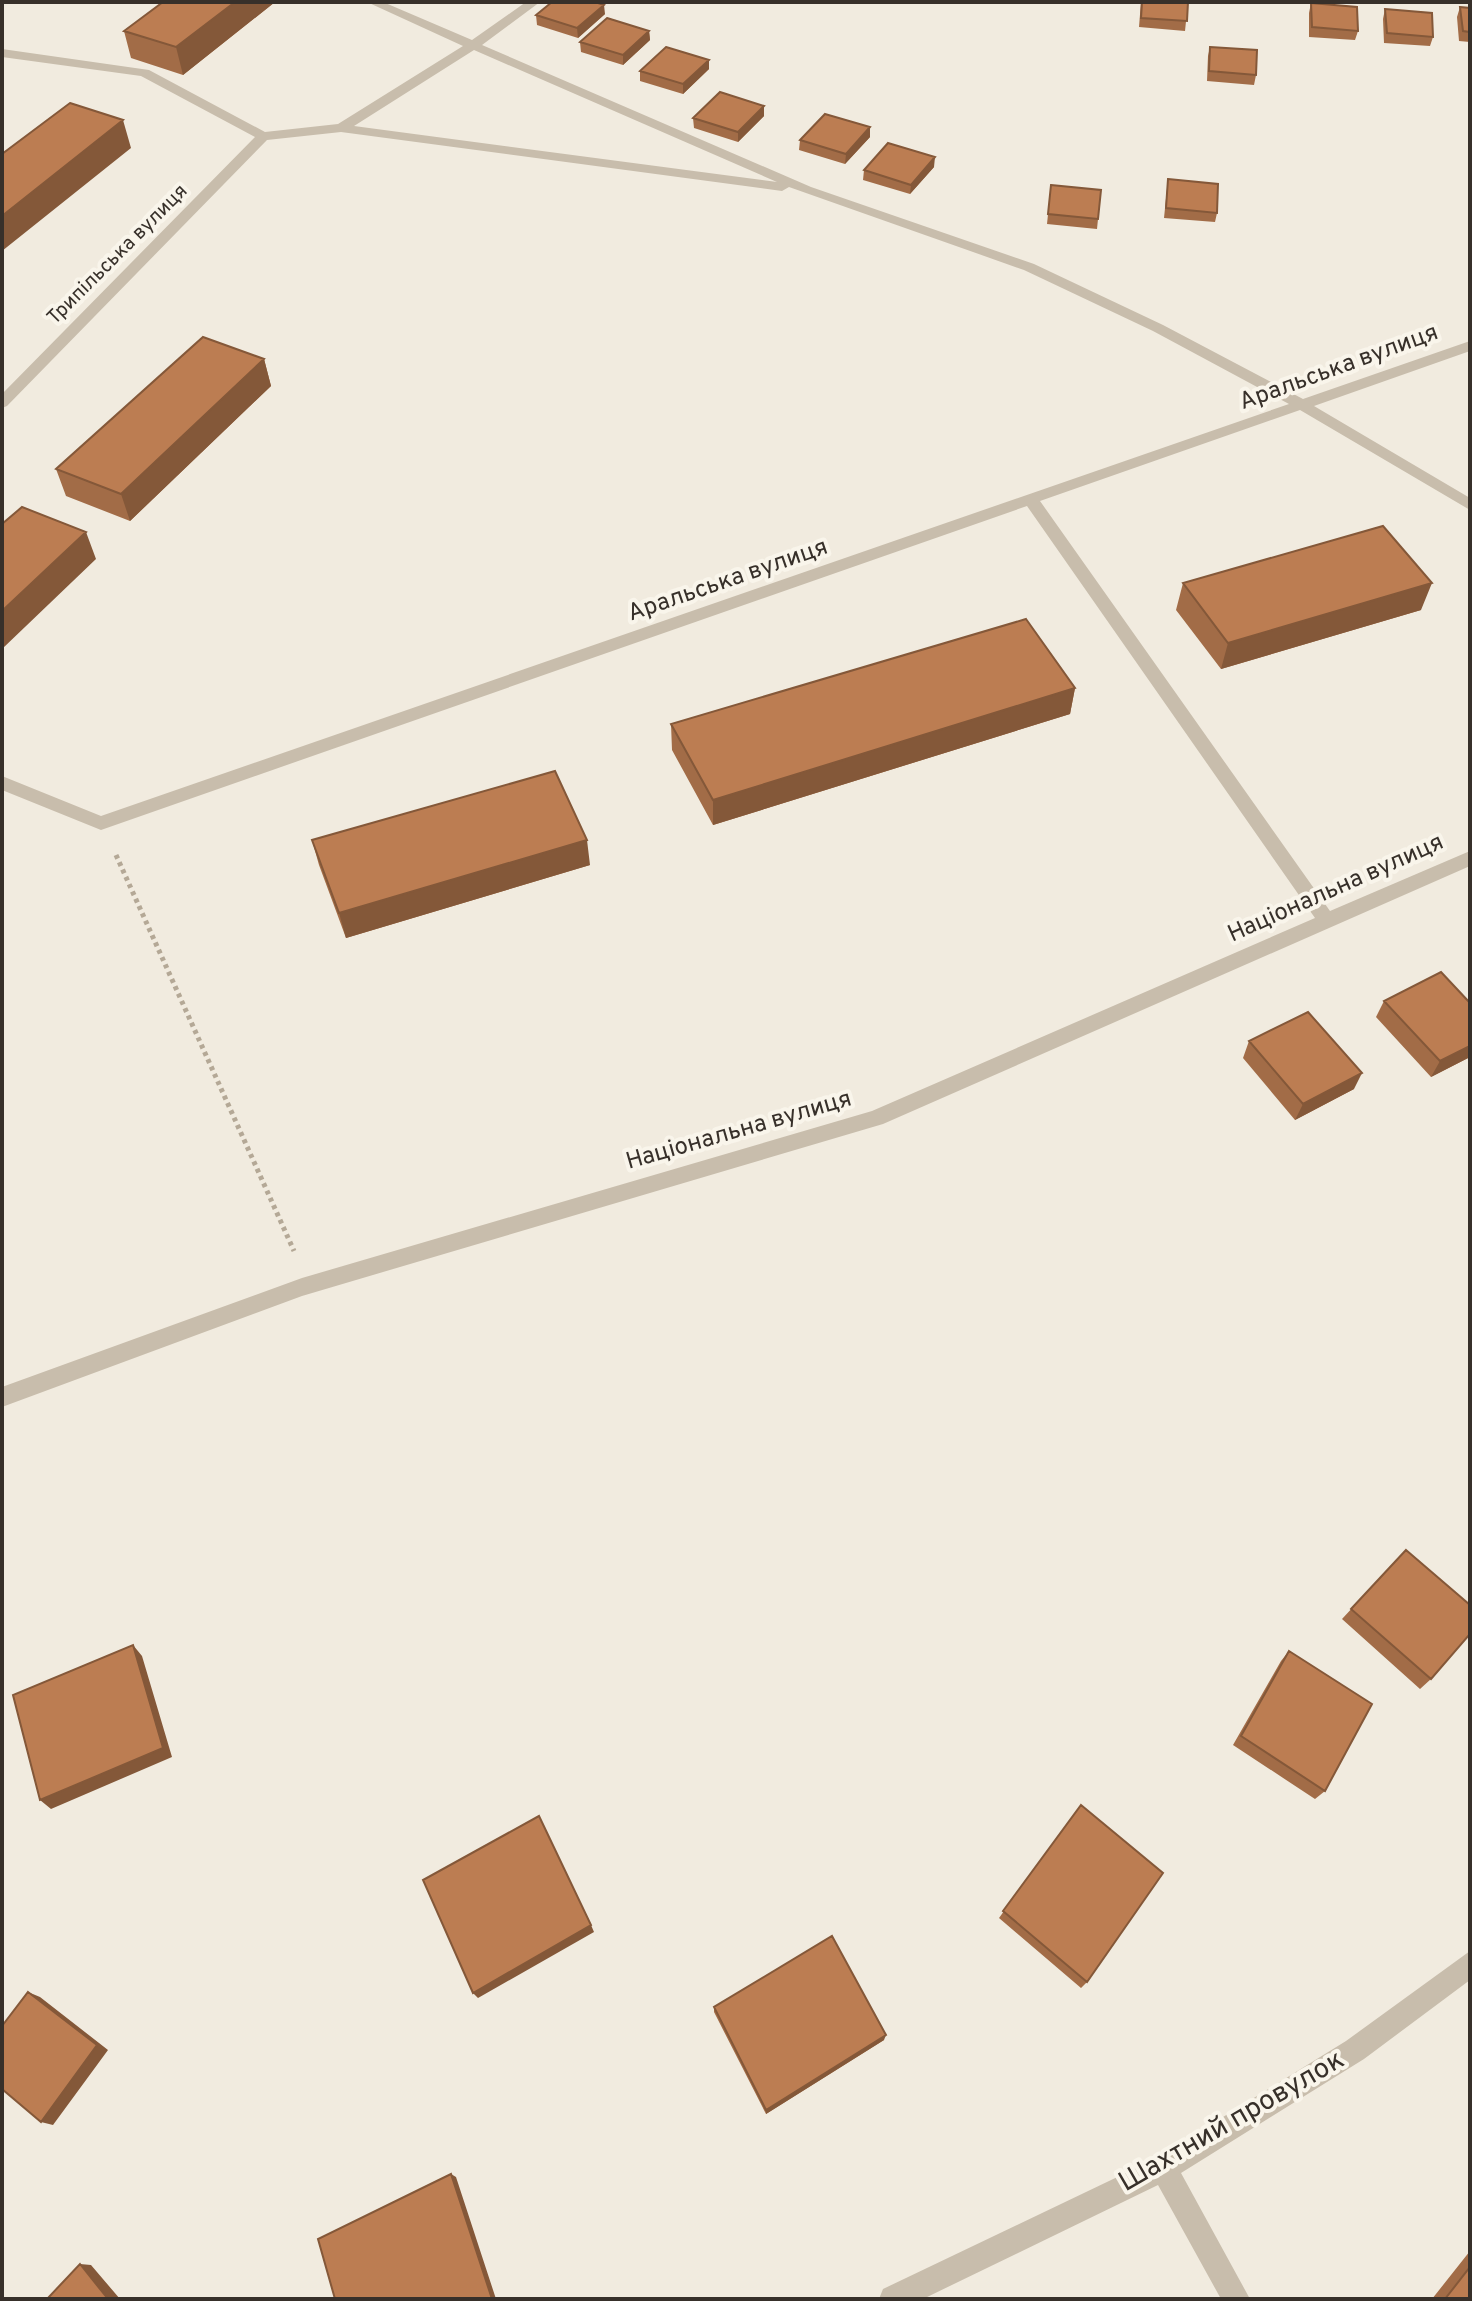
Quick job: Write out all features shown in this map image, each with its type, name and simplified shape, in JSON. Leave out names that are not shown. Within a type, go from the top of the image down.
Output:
[{"type":"street","points":[[373,2],[806,190],[1029,267],[1158,328],[1304,406],[1470,505]]},
{"type":"street","points":[[341,128],[473,45],[534,2]]},
{"type":"street","points":[[2,53],[144,73],[263,136],[341,128],[806,190]]},
{"type":"street","name":"Трипільська вулиця","points":[[2,403],[263,136]]},
{"type":"street","name":"Аральська вулиця","points":[[101,823],[1470,346]]},
{"type":"street","points":[[1032,501],[1327,921]]},
{"type":"street","points":[[2,783],[101,823]]},
{"type":"street","name":"Національна вулиця","points":[[2,1397],[309,1285],[876,1118],[1470,858]]},
{"type":"street","name":"Шахтний провулок","points":[[893,2299],[1164,2168],[1355,2050],[1470,1964]]},
{"type":"street","points":[[1164,2168],[1236,2299]]},
{"type":"path","points":[[101,823],[309,1285]]},
{"type":"building","points":[[163,2],[235,2],[176,47],[124,31]]},
{"type":"building","points":[[552,2],[595,2],[604,5],[577,28],[536,15]]},
{"type":"building","points":[[1142,2],[1188,2],[1187,21],[1141,18]]},
{"type":"building","points":[[1311,3],[1357,7],[1358,31],[1312,27]]},
{"type":"building","points":[[1460,7],[1470,8],[1470,32],[1463,31]]},
{"type":"building","points":[[1385,9],[1432,13],[1433,37],[1387,33]]},
{"type":"building","points":[[607,18],[649,31],[623,55],[580,42]]},
{"type":"building","points":[[666,47],[709,60],[683,84],[640,71]]},
{"type":"building","points":[[1210,47],[1257,50],[1256,75],[1209,71]]},
{"type":"building","points":[[720,92],[764,106],[738,132],[693,118]]},
{"type":"building","points":[[70,103],[123,120],[2,216],[2,154]]},
{"type":"building","points":[[825,114],[870,127],[846,154],[800,140]]},
{"type":"building","points":[[888,143],[935,157],[911,185],[864,170]]},
{"type":"building","points":[[1168,179],[1218,184],[1217,213],[1166,208]]},
{"type":"building","points":[[1051,185],[1101,190],[1098,219],[1048,214]]},
{"type":"building","points":[[203,337],[264,359],[121,494],[56,469]]},
{"type":"building","points":[[22,507],[86,532],[2,611],[2,524]]},
{"type":"building","points":[[1383,526],[1432,583],[1228,643],[1183,583]]},
{"type":"building","points":[[1026,619],[1075,688],[713,800],[671,724]]},
{"type":"building","points":[[555,771],[587,840],[339,913],[312,840]]},
{"type":"building","points":[[1441,972],[1470,1003],[1470,1046],[1440,1061],[1384,1001]]},
{"type":"building","points":[[1308,1012],[1362,1073],[1303,1104],[1249,1041]]},
{"type":"building","points":[[1406,1550],[1470,1605],[1470,1634],[1431,1679],[1351,1609]]},
{"type":"building","points":[[133,1645],[163,1748],[40,1800],[13,1695]]},
{"type":"building","points":[[1289,1651],[1372,1704],[1325,1791],[1241,1736]]},
{"type":"building","points":[[1081,1805],[1163,1873],[1087,1982],[1003,1911]]},
{"type":"building","points":[[539,1816],[591,1925],[473,1993],[423,1880]]},
{"type":"building","points":[[832,1936],[886,2035],[766,2110],[714,2007]]},
{"type":"building","points":[[28,1992],[97,2045],[41,2122],[2,2089],[2,2026]]},
{"type":"building","points":[[451,2174],[492,2299],[335,2299],[318,2239]]},
{"type":"building","points":[[80,2264],[108,2299],[47,2299]]},
{"type":"building","points":[[1470,2267],[1470,2299],[1445,2299]]}]
